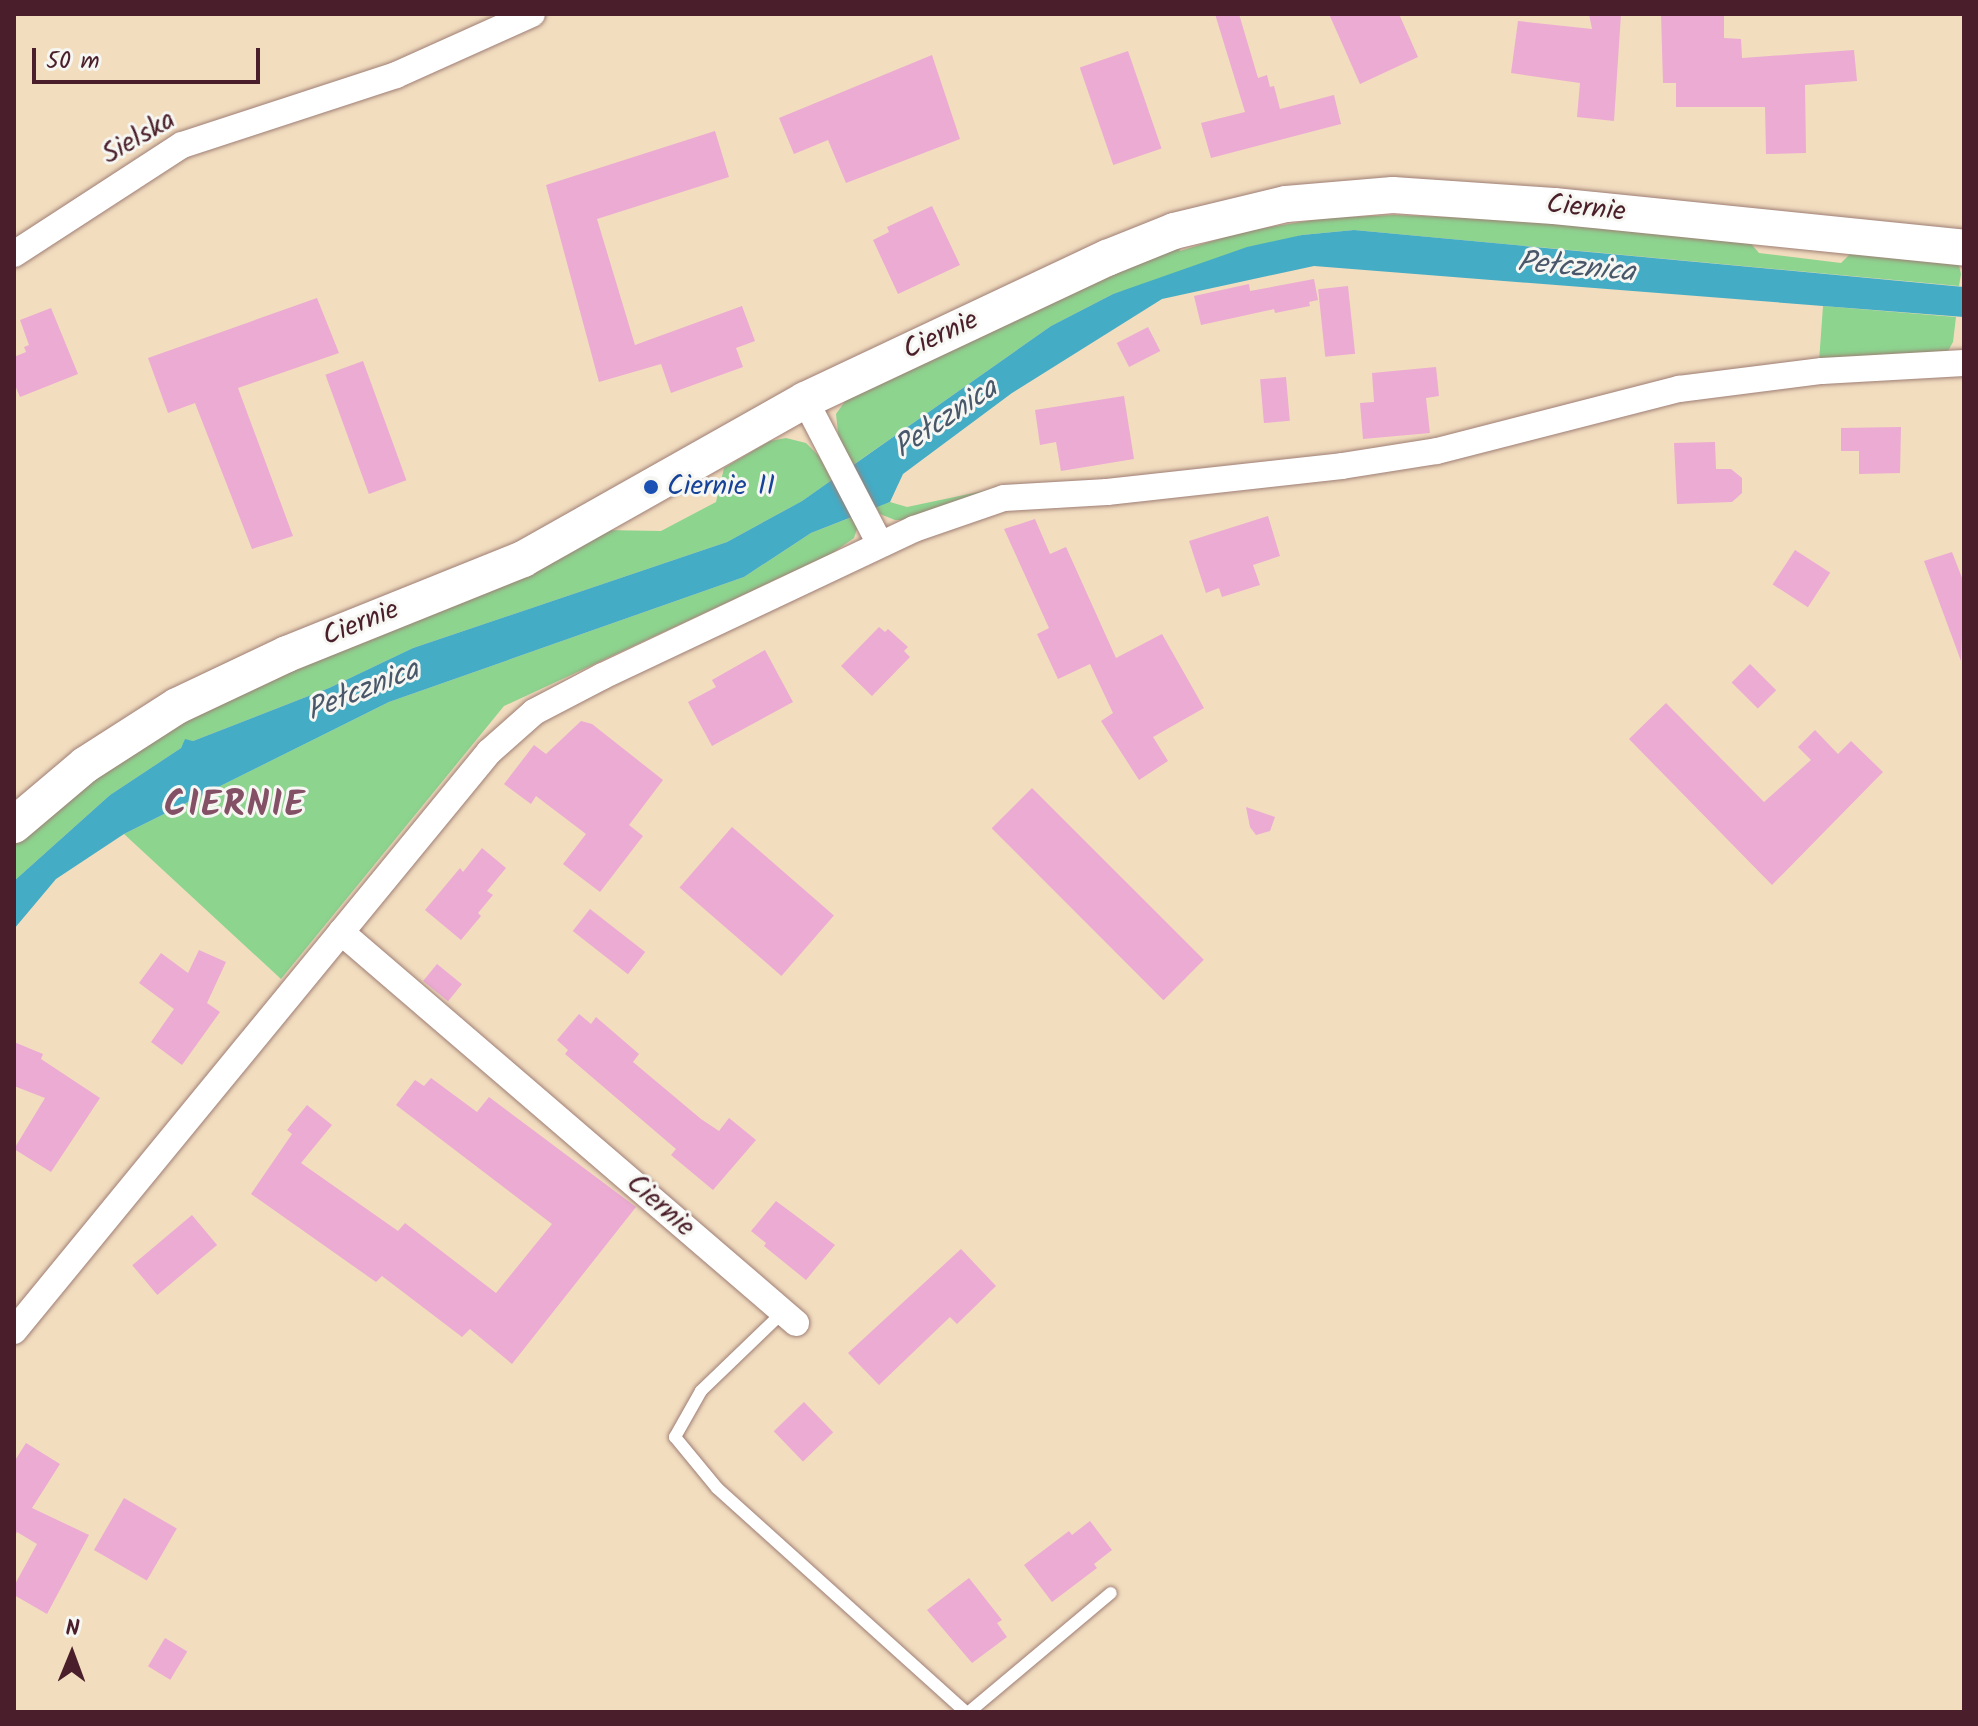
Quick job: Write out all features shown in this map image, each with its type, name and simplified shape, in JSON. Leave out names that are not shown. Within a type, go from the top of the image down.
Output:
[{"type":"street","name":"Sielska","points":[[14,254],[182,145],[396,75],[532,14]]},
{"type":"street","name":"Ciernie","points":[[14,825],[85,765],[177,706],[287,654],[523,559],[805,400],[1107,258],[1174,231],[1241,213],[1324,198],[1393,195],[1460,198],[1964,248]]},
{"type":"street","points":[[14,1331],[489,752],[534,712],[603,676],[880,544],[1004,498],[1107,492],[1342,466],[1437,451],[1679,389],[1822,371],[1964,363]]},
{"type":"street","points":[[805,400],[880,544]]},
{"type":"street","name":"Ciernie","points":[[341,932],[789,1318]]},
{"type":"lane","points":[[789,1318],[701,1391],[675,1437],[717,1488],[967,1712],[1111,1593]]},
{"type":"green space","points":[[1394,215],[1499,219],[1747,239],[1759,253],[1841,263],[1854,250],[1958,261],[1961,274],[1959,286],[1354,230],[1302,235],[1113,294],[1051,326],[853,465],[839,441],[836,414],[851,393],[1178,245],[1180,251],[1245,231],[1326,218]]},
{"type":"green space","points":[[1823,306],[1956,317],[1953,342],[1948,351],[1819,362]]},
{"type":"green space","points":[[786,438],[806,443],[819,456],[832,480],[802,501],[727,542],[413,648],[329,688],[193,741],[185,740],[181,748],[110,795],[14,881],[14,844],[54,808],[182,719],[602,530],[661,531],[716,502],[724,468],[770,441]]},
{"type":"green space","points":[[1002,487],[910,520],[895,520],[880,514],[876,507],[890,502],[907,507]]},
{"type":"green space","points":[[852,517],[858,526],[854,538],[831,554],[504,706],[281,979],[124,834],[389,702],[744,577],[811,533]]},
{"type":"water","name":"Pełcznica","points":[[1354,230],[1964,287],[1964,317],[1314,266],[1162,299],[1012,393],[903,474],[890,502],[811,533],[744,577],[389,702],[124,834],[56,879],[14,929],[14,881],[110,795],[181,748],[185,739],[193,741],[329,688],[413,648],[727,542],[802,501],[1051,326],[1113,294],[1247,247],[1302,235]]},
{"type":"building","points":[[1215,14],[1239,14],[1258,78],[1267,75],[1270,87],[1274,86],[1280,109],[1334,95],[1341,124],[1211,158],[1201,123],[1245,112]]},
{"type":"building","points":[[1329,14],[1399,14],[1418,57],[1360,84]]},
{"type":"building","points":[[1589,14],[1621,14],[1614,121],[1577,117],[1580,83],[1511,73],[1518,21],[1592,29]]},
{"type":"building","points":[[1661,14],[1724,14],[1724,38],[1741,39],[1742,58],[1854,50],[1857,81],[1805,85],[1806,153],[1766,154],[1765,107],[1676,107],[1676,83],[1663,83]]},
{"type":"building","points":[[1128,51],[1162,148],[1113,165],[1080,68]]},
{"type":"building","points":[[932,55],[960,139],[846,183],[828,140],[794,154],[779,118]]},
{"type":"building","points":[[715,131],[729,177],[597,219],[635,345],[742,306],[755,341],[736,348],[743,367],[671,393],[661,364],[599,382],[546,185]]},
{"type":"building","points":[[932,206],[960,265],[898,294],[873,240],[889,232],[887,227]]},
{"type":"building","points":[[1314,279],[1318,300],[1309,302],[1310,306],[1275,313],[1274,309],[1201,325],[1194,296],[1249,284],[1250,291]]},
{"type":"building","points":[[1348,286],[1355,354],[1325,357],[1318,289]]},
{"type":"building","points":[[317,298],[339,353],[238,388],[293,536],[252,549],[195,403],[168,413],[148,358]]},
{"type":"building","points":[[51,308],[78,374],[20,397],[14,383],[14,357],[26,352],[24,347],[29,345],[20,320]]},
{"type":"building","points":[[1148,327],[1160,351],[1129,367],[1117,343]]},
{"type":"building","points":[[363,361],[406,480],[369,494],[325,375]]},
{"type":"building","points":[[1436,367],[1439,396],[1426,398],[1430,433],[1363,439],[1360,403],[1374,402],[1372,373]]},
{"type":"building","points":[[1286,377],[1290,421],[1264,423],[1260,379]]},
{"type":"building","points":[[1124,396],[1134,459],[1061,471],[1056,442],[1040,445],[1035,410]]},
{"type":"building","points":[[1901,427],[1900,473],[1859,474],[1859,451],[1841,451],[1841,428]]},
{"type":"building","points":[[1715,442],[1716,469],[1731,469],[1742,478],[1742,493],[1732,502],[1677,504],[1674,443]]},
{"type":"building","points":[[1268,516],[1280,556],[1253,565],[1260,585],[1222,597],[1219,588],[1206,593],[1189,541]]},
{"type":"building","points":[[1035,519],[1050,554],[1066,547],[1116,658],[1162,634],[1204,708],[1153,737],[1168,761],[1139,780],[1101,721],[1113,713],[1090,664],[1058,679],[1037,634],[1049,628],[1004,529]]},
{"type":"building","points":[[1795,550],[1830,573],[1808,607],[1773,584]]},
{"type":"building","points":[[1952,552],[1964,583],[1961,661],[1924,561]]},
{"type":"building","points":[[879,627],[885,632],[888,629],[908,647],[904,651],[910,657],[872,696],[841,666]]},
{"type":"building","points":[[765,650],[793,702],[712,746],[688,702],[716,687],[712,680]]},
{"type":"building","points":[[1750,664],[1776,690],[1758,709],[1732,682]]},
{"type":"building","points":[[1666,703],[1764,802],[1811,760],[1798,747],[1815,730],[1838,754],[1851,741],[1883,772],[1772,885],[1629,739]]},
{"type":"building","points":[[581,721],[592,724],[663,780],[629,825],[643,836],[600,892],[563,864],[586,834],[536,796],[531,804],[504,784],[534,745],[546,754]]},
{"type":"building","points":[[1032,788],[1204,960],[1164,1000],[992,828]]},
{"type":"building","points":[[1246,807],[1275,817],[1270,831],[1256,835],[1250,827]]},
{"type":"building","points":[[732,827],[834,916],[781,976],[680,887]]},
{"type":"building","points":[[482,848],[506,868],[487,891],[493,895],[478,913],[481,916],[461,940],[425,910],[460,868],[463,872]]},
{"type":"building","points":[[590,909],[645,952],[628,974],[573,931]]},
{"type":"building","points":[[199,950],[226,962],[207,1003],[220,1012],[182,1065],[151,1042],[174,1009],[139,983],[161,953],[188,973]]},
{"type":"building","points":[[437,964],[462,984],[448,1001],[423,981]]},
{"type":"building","points":[[579,1014],[591,1024],[596,1017],[639,1054],[633,1062],[701,1119],[719,1131],[729,1118],[756,1140],[713,1190],[671,1155],[676,1149],[565,1054],[568,1050],[557,1040]]},
{"type":"building","points":[[14,1042],[43,1054],[41,1059],[100,1098],[51,1172],[14,1149],[45,1098],[14,1086]]},
{"type":"building","points":[[431,1078],[477,1112],[489,1097],[636,1207],[512,1364],[470,1329],[462,1337],[382,1276],[376,1282],[251,1194],[292,1134],[287,1130],[307,1105],[332,1125],[301,1163],[398,1231],[405,1223],[496,1293],[552,1224],[396,1105],[415,1080],[424,1086]]},
{"type":"building","points":[[776,1201],[835,1245],[806,1280],[764,1246],[766,1243],[751,1231]]},
{"type":"building","points":[[192,1215],[217,1245],[157,1295],[132,1265]]},
{"type":"building","points":[[961,1249],[996,1286],[957,1324],[950,1317],[879,1385],[848,1353]]},
{"type":"building","points":[[804,1402],[833,1432],[803,1461],[774,1431]]},
{"type":"building","points":[[26,1443],[60,1464],[32,1508],[89,1535],[47,1614],[14,1595],[14,1586],[37,1544],[17,1532],[14,1537],[14,1462]]},
{"type":"building","points":[[124,1498],[177,1528],[147,1580],[94,1550]]},
{"type":"building","points":[[1090,1521],[1112,1550],[1094,1564],[1097,1568],[1052,1602],[1024,1565],[1069,1531],[1072,1535]]},
{"type":"building","points":[[969,1578],[1002,1620],[997,1623],[1007,1637],[972,1663],[927,1610]]},
{"type":"building","points":[[165,1638],[187,1651],[170,1680],[148,1666]]},
{"type":"place","name":"Ciernie II","points":[[651,487]]},
{"type":"district","name":"CIERNIE","points":[[235,806]]}]
